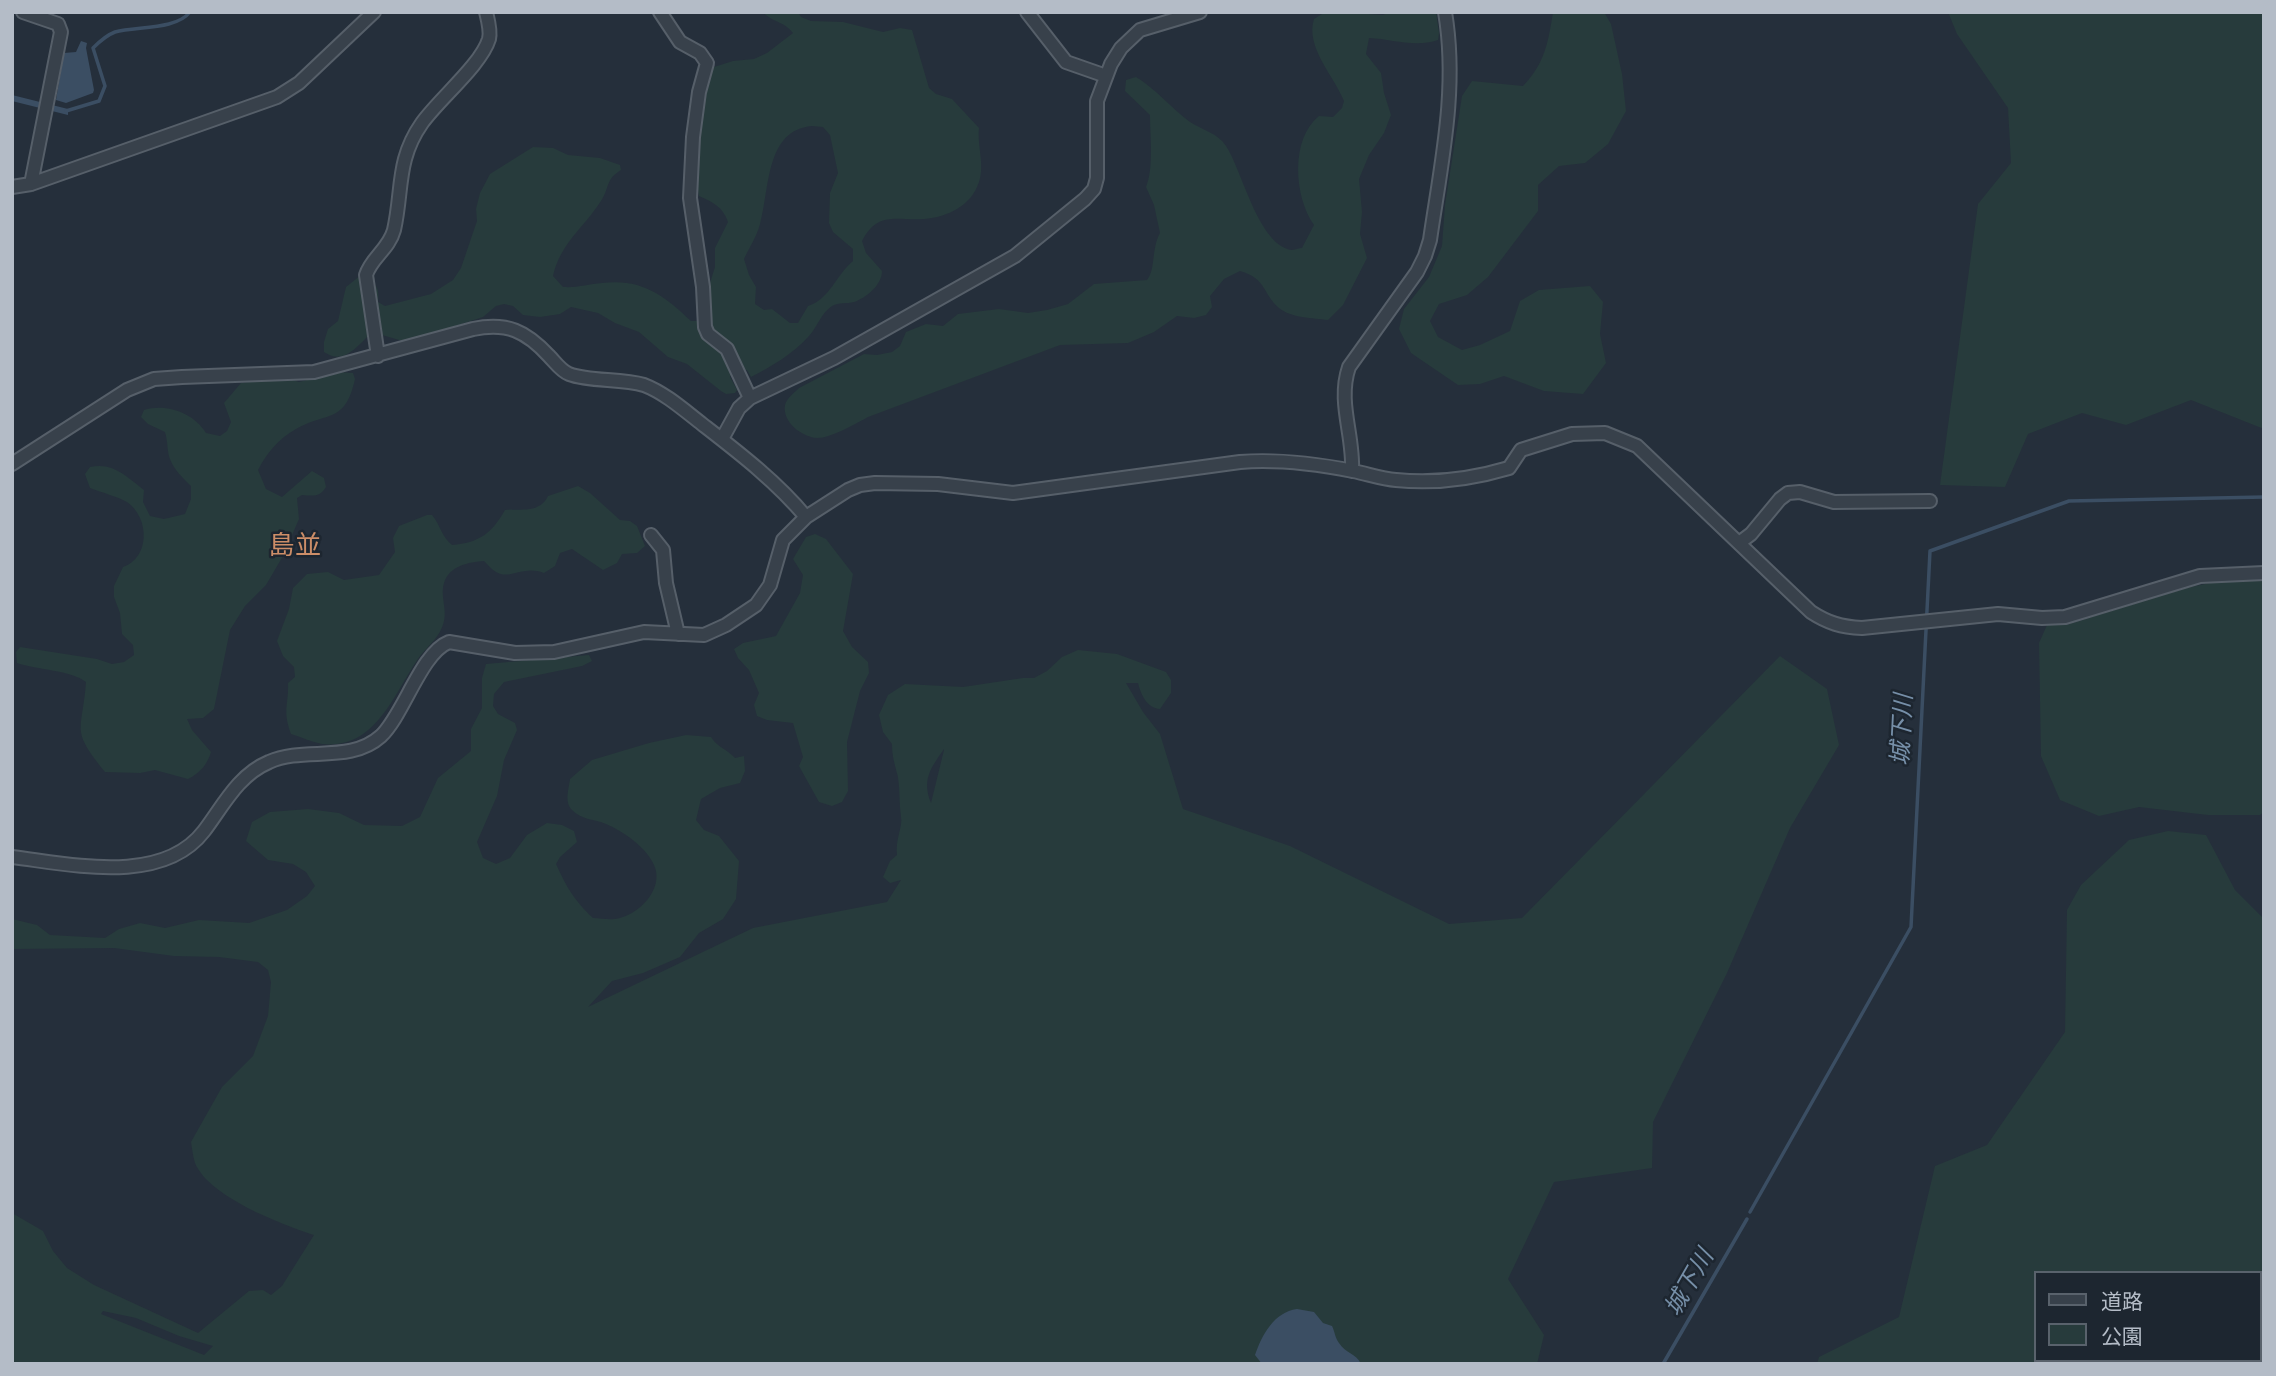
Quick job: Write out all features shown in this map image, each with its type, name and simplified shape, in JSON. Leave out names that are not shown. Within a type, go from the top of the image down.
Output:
[{"type":"street","points":[[23,12],[58,24],[61,32],[31,184]]},
{"type":"street","points":[[12,187],[31,184],[277,97],[299,83],[374,12]]},
{"type":"street","points":[[378,356],[366,275],[369,266],[384,251],[394,231],[404,156],[422,123],[482,52],[489,37],[486,12]]},
{"type":"street","points":[[660,12],[680,42],[699,53],[707,63],[699,92],[693,137],[690,198],[703,287],[705,327],[708,334],[727,349],[750,398]]},
{"type":"street","points":[[1027,12],[1066,62],[1105,76]]},
{"type":"street","points":[[722,439],[739,408],[750,398],[834,358],[1015,256],[1085,199],[1094,189],[1097,178],[1097,101],[1105,76],[1121,48],[1140,30],[1200,12]]},
{"type":"street","points":[[1352,471],[1353,452],[1343,397],[1345,377],[1349,367],[1417,272],[1426,256],[1430,240],[1450,107],[1449,38],[1445,12]]},
{"type":"street","points":[[12,464],[142,383],[212,374],[314,372],[487,326],[498,326],[512,329],[533,340],[569,374],[646,386],[667,397],[722,439],[791,499],[806,517]]},
{"type":"street","points":[[12,857],[107,869],[147,863],[174,854],[202,834],[238,784],[260,766],[285,756],[351,751],[372,743],[387,729],[435,652],[449,642],[515,653],[554,652],[644,632],[704,635],[726,625],[756,605],[770,585],[783,540],[806,517],[848,490],[874,483],[938,484],[1013,493],[1240,461],[1269,460],[1352,471],[1395,480],[1444,481],[1509,468],[1521,450],[1572,434],[1605,433],[1637,446],[1811,612],[1824,621],[1843,627],[1862,628],[1998,614],[2065,617],[2200,576],[2264,573]]},
{"type":"street","points":[[1738,542],[1751,534],[1788,493],[1800,492],[1833,502],[1930,501]]},
{"type":"street","points":[[651,535],[663,550],[666,583],[678,634]]},
{"type":"green space","points":[[763,12],[798,12],[801,17],[811,21],[843,22],[883,32],[900,28],[912,30],[929,88],[936,94],[952,99],[979,128],[981,176],[975,190],[964,204],[950,213],[933,218],[889,219],[868,231],[862,241],[866,253],[882,271],[876,286],[868,294],[854,302],[832,306],[803,342],[766,369],[751,377],[747,370],[735,371],[730,377],[737,390],[735,393],[726,394],[687,364],[668,357],[639,332],[598,313],[571,307],[560,314],[540,317],[523,315],[513,306],[504,304],[496,306],[483,317],[406,342],[382,335],[369,335],[354,350],[343,356],[331,356],[324,352],[328,329],[338,321],[346,287],[361,275],[376,285],[378,302],[385,306],[431,294],[453,280],[461,268],[477,221],[476,209],[480,193],[490,174],[533,147],[553,148],[568,155],[600,158],[620,165],[621,170],[610,181],[601,201],[561,254],[553,276],[563,287],[629,283],[651,290],[691,321],[698,321],[715,267],[715,248],[728,222],[717,206],[699,196],[690,102],[695,86],[714,67],[733,61],[754,59],[767,53],[793,33]],"holes":[[[812,126],[823,127],[830,135],[838,173],[830,193],[829,223],[833,232],[853,249],[853,261],[822,298],[808,306],[798,323],[790,323],[772,309],[764,310],[755,304],[756,287],[744,259],[759,228],[772,163],[785,138],[797,130]]]},
{"type":"green space","points":[[1339,12],[1383,15],[1390,12],[1436,12],[1439,33],[1438,40],[1421,43],[1369,38],[1366,54],[1381,73],[1391,115],[1359,179],[1362,212],[1360,234],[1367,258],[1343,305],[1328,320],[1302,317],[1284,311],[1260,282],[1240,271],[1224,279],[1210,296],[1212,307],[1206,315],[1194,318],[1177,316],[1154,332],[1128,343],[1060,345],[868,417],[829,436],[817,438],[805,435],[790,423],[785,405],[799,388],[864,354],[892,352],[900,346],[906,332],[926,324],[943,326],[958,314],[999,309],[1028,313],[1047,310],[1068,304],[1094,284],[1147,280],[1152,270],[1155,246],[1160,233],[1154,205],[1146,187],[1151,161],[1150,115],[1125,91],[1126,80],[1136,77],[1190,122],[1223,142],[1269,235],[1279,245],[1291,250],[1302,248],[1314,225],[1307,213],[1299,184],[1299,153],[1303,139],[1319,116],[1333,117],[1342,108],[1344,101],[1317,51],[1312,30],[1314,19],[1322,14]]},
{"type":"green space","points":[[1553,12],[1604,12],[1611,24],[1622,74],[1626,111],[1608,144],[1585,163],[1559,166],[1538,185],[1538,211],[1488,277],[1467,295],[1439,304],[1430,321],[1438,337],[1462,350],[1510,331],[1520,301],[1539,290],[1590,286],[1603,302],[1600,334],[1606,363],[1583,394],[1544,391],[1504,376],[1480,384],[1458,385],[1411,353],[1399,329],[1404,309],[1429,277],[1442,246],[1445,205],[1462,96],[1472,81],[1523,86],[1536,69],[1544,52]]},
{"type":"green space","points":[[1948,12],[2264,12],[2264,429],[2191,400],[2126,425],[2082,413],[2028,434],[2005,487],[1940,485],[1978,204],[2011,163],[2008,108],[1957,34]]},
{"type":"green space","points":[[339,372],[353,373],[355,379],[346,403],[334,414],[296,429],[284,437],[269,452],[258,470],[266,489],[282,497],[312,471],[324,478],[326,487],[319,494],[297,498],[299,519],[283,556],[266,585],[245,606],[230,630],[214,709],[203,718],[187,719],[192,730],[211,752],[207,761],[188,779],[155,770],[140,773],[105,772],[87,747],[81,730],[86,682],[72,675],[17,663],[16,652],[20,647],[97,659],[112,664],[124,662],[134,655],[133,645],[122,634],[114,586],[123,567],[132,562],[142,547],[143,527],[135,509],[127,502],[90,488],[85,474],[90,467],[112,468],[144,490],[143,502],[150,516],[164,519],[185,514],[191,499],[191,486],[172,463],[165,432],[148,424],[141,417],[144,410],[161,408],[179,411],[194,420],[206,433],[220,436],[227,431],[231,422],[224,403],[241,383],[284,377],[299,382]]},
{"type":"green space","points":[[578,486],[590,493],[620,520],[630,521],[637,526],[645,546],[637,553],[622,554],[617,563],[603,570],[572,549],[560,553],[555,566],[544,573],[530,570],[498,573],[484,561],[455,569],[444,583],[445,616],[440,631],[420,656],[382,716],[357,738],[341,743],[322,744],[291,734],[287,719],[288,683],[295,677],[294,667],[283,656],[277,641],[289,609],[293,588],[307,574],[328,572],[344,580],[379,575],[395,552],[393,538],[399,526],[432,515],[452,545],[470,542],[490,531],[505,510],[535,508],[548,496]]},
{"type":"green space","points":[[815,534],[826,539],[853,574],[843,631],[852,647],[868,662],[869,673],[860,691],[847,742],[848,791],[842,802],[832,806],[819,802],[799,766],[803,757],[793,723],[757,716],[754,705],[759,693],[749,670],[734,649],[743,643],[776,636],[800,593],[803,575],[793,559],[806,537]]},
{"type":"green space","points":[[2229,579],[2264,581],[2264,812],[2260,815],[2208,815],[2139,807],[2099,816],[2060,800],[2041,756],[2039,643],[2047,625],[2066,625],[2186,588]]},
{"type":"green space","points":[[1078,650],[1117,654],[1166,672],[1171,680],[1171,693],[1160,709],[1145,700],[1138,683],[1126,683],[1160,734],[1183,809],[1290,846],[1449,924],[1522,918],[1780,656],[1827,689],[1839,745],[1790,828],[1727,973],[1653,1122],[1652,1168],[1554,1182],[1508,1279],[1544,1335],[1537,1364],[12,1364],[12,1213],[43,1231],[53,1251],[67,1268],[94,1285],[198,1333],[249,1291],[263,1290],[271,1295],[282,1286],[314,1235],[247,1208],[215,1187],[195,1163],[191,1142],[222,1087],[253,1056],[268,1016],[271,982],[268,970],[258,962],[219,957],[174,956],[114,948],[12,949],[12,919],[37,925],[50,935],[105,938],[119,929],[140,923],[165,928],[199,920],[249,923],[287,910],[307,896],[315,886],[306,872],[293,864],[268,860],[246,841],[252,822],[270,812],[308,809],[339,813],[364,825],[402,826],[420,817],[438,778],[471,751],[471,729],[482,708],[482,678],[486,664],[589,655],[592,661],[582,666],[504,682],[494,694],[493,706],[498,714],[515,723],[517,730],[504,760],[497,796],[477,842],[483,858],[496,864],[510,858],[527,835],[547,823],[562,825],[574,831],[577,842],[556,864],[572,893],[593,918],[624,917],[640,907],[653,892],[656,883],[654,865],[640,846],[620,831],[580,816],[572,810],[568,799],[570,779],[592,760],[686,735],[711,737],[735,758],[744,756],[745,771],[740,783],[720,788],[701,799],[696,820],[704,830],[719,836],[739,861],[736,899],[723,919],[699,933],[680,957],[643,973],[612,981],[588,1007],[753,928],[887,902],[901,880],[890,883],[883,877],[890,861],[897,855],[901,821],[899,782],[892,744],[883,732],[879,715],[888,695],[905,684],[963,687],[1034,678],[1047,671],[1062,657]],"holes":[[[944,750],[931,803],[927,781]],[[103,1311],[136,1318],[179,1336],[213,1346],[204,1355],[101,1314]]]},
{"type":"green space","points":[[2168,831],[2206,835],[2235,890],[2264,919],[2264,1364],[1817,1364],[1819,1357],[1899,1317],[1935,1166],[1987,1145],[2065,1032],[2067,910],[2081,885],[2129,840]]},
{"type":"water","points":[[81,41],[87,43],[93,93],[66,103],[56,100],[64,53],[76,52]]},
{"type":"water","points":[[12,95],[68,109],[68,115],[12,101]]},
{"type":"water","points":[[1297,1309],[1314,1312],[1323,1323],[1332,1326],[1341,1346],[1361,1364],[1262,1364],[1255,1355],[1265,1332],[1275,1320]]},
{"type":"waterway","points":[[66,111],[99,101],[105,86],[93,48],[103,39],[115,32],[166,25],[184,18],[190,12]]},
{"type":"waterway","name":"城下川","points":[[1750,1212],[1911,927],[1930,551],[2069,501],[2264,497]]},
{"type":"waterway","name":"城下川","points":[[1663,1364],[1747,1219]]},
{"type":"district","name":"島並","points":[[295,547]]}]
